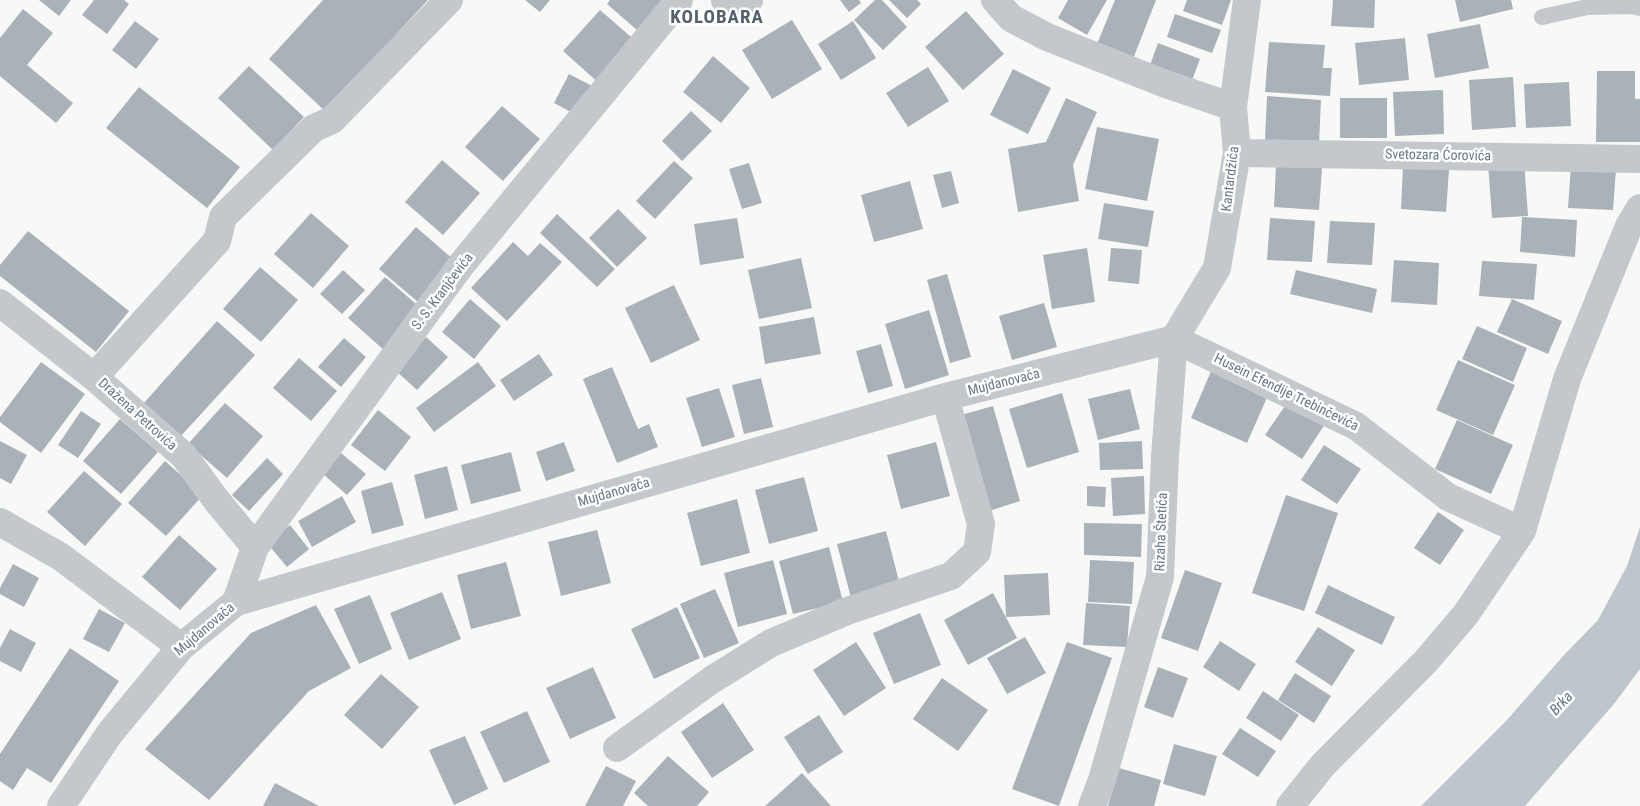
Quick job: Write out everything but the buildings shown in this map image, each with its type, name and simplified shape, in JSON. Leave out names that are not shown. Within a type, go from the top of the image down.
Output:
[{"type":"street","points":[[94,377],[216,241],[223,217],[314,128],[332,120],[449,0]]},
{"type":"street","name":"S. S. Kranjčevića","points":[[236,602],[255,547],[462,265],[679,0]]},
{"type":"street","points":[[725,0],[727,2],[748,0]]},
{"type":"street","points":[[995,0],[1011,18],[1047,37],[1233,107]]},
{"type":"street","name":"Kantardžića","points":[[1174,339],[1217,268],[1237,153],[1233,107],[1247,0]]},
{"type":"street","name":"Svetozara Ćorovića","points":[[1237,153],[1640,159]]},
{"type":"street","points":[[1290,806],[1324,765],[1426,660],[1466,614],[1522,531],[1567,380],[1629,226],[1640,208]]},
{"type":"street","name":"Dražena Petrovića","points":[[0,303],[94,377],[184,456],[216,501],[255,547]]},
{"type":"street","name":"Husein Efendije Trebinčevića","points":[[1174,339],[1356,426],[1448,497],[1522,531]]},
{"type":"street","name":"Mujdanovača","points":[[61,806],[110,733],[181,647],[236,602],[945,398],[1174,339]]},
{"type":"street","name":"Rizaha Štetića","points":[[1092,806],[1104,771],[1160,576],[1165,456],[1174,339]]},
{"type":"street","points":[[618,748],[714,679],[772,643],[847,611],[951,576],[978,552],[980,524],[945,398]]},
{"type":"street","points":[[0,522],[61,558],[181,647]]},
{"type":"lane","points":[[1542,17],[1588,8],[1630,6],[1640,8]]},
{"type":"water","name":"Brka","points":[[1640,527],[1640,669],[1614,704],[1525,806],[1421,806],[1506,721],[1564,655],[1598,620],[1627,566]]},
{"type":"district","name":"KOLOBARA","points":[[717,18]]}]
